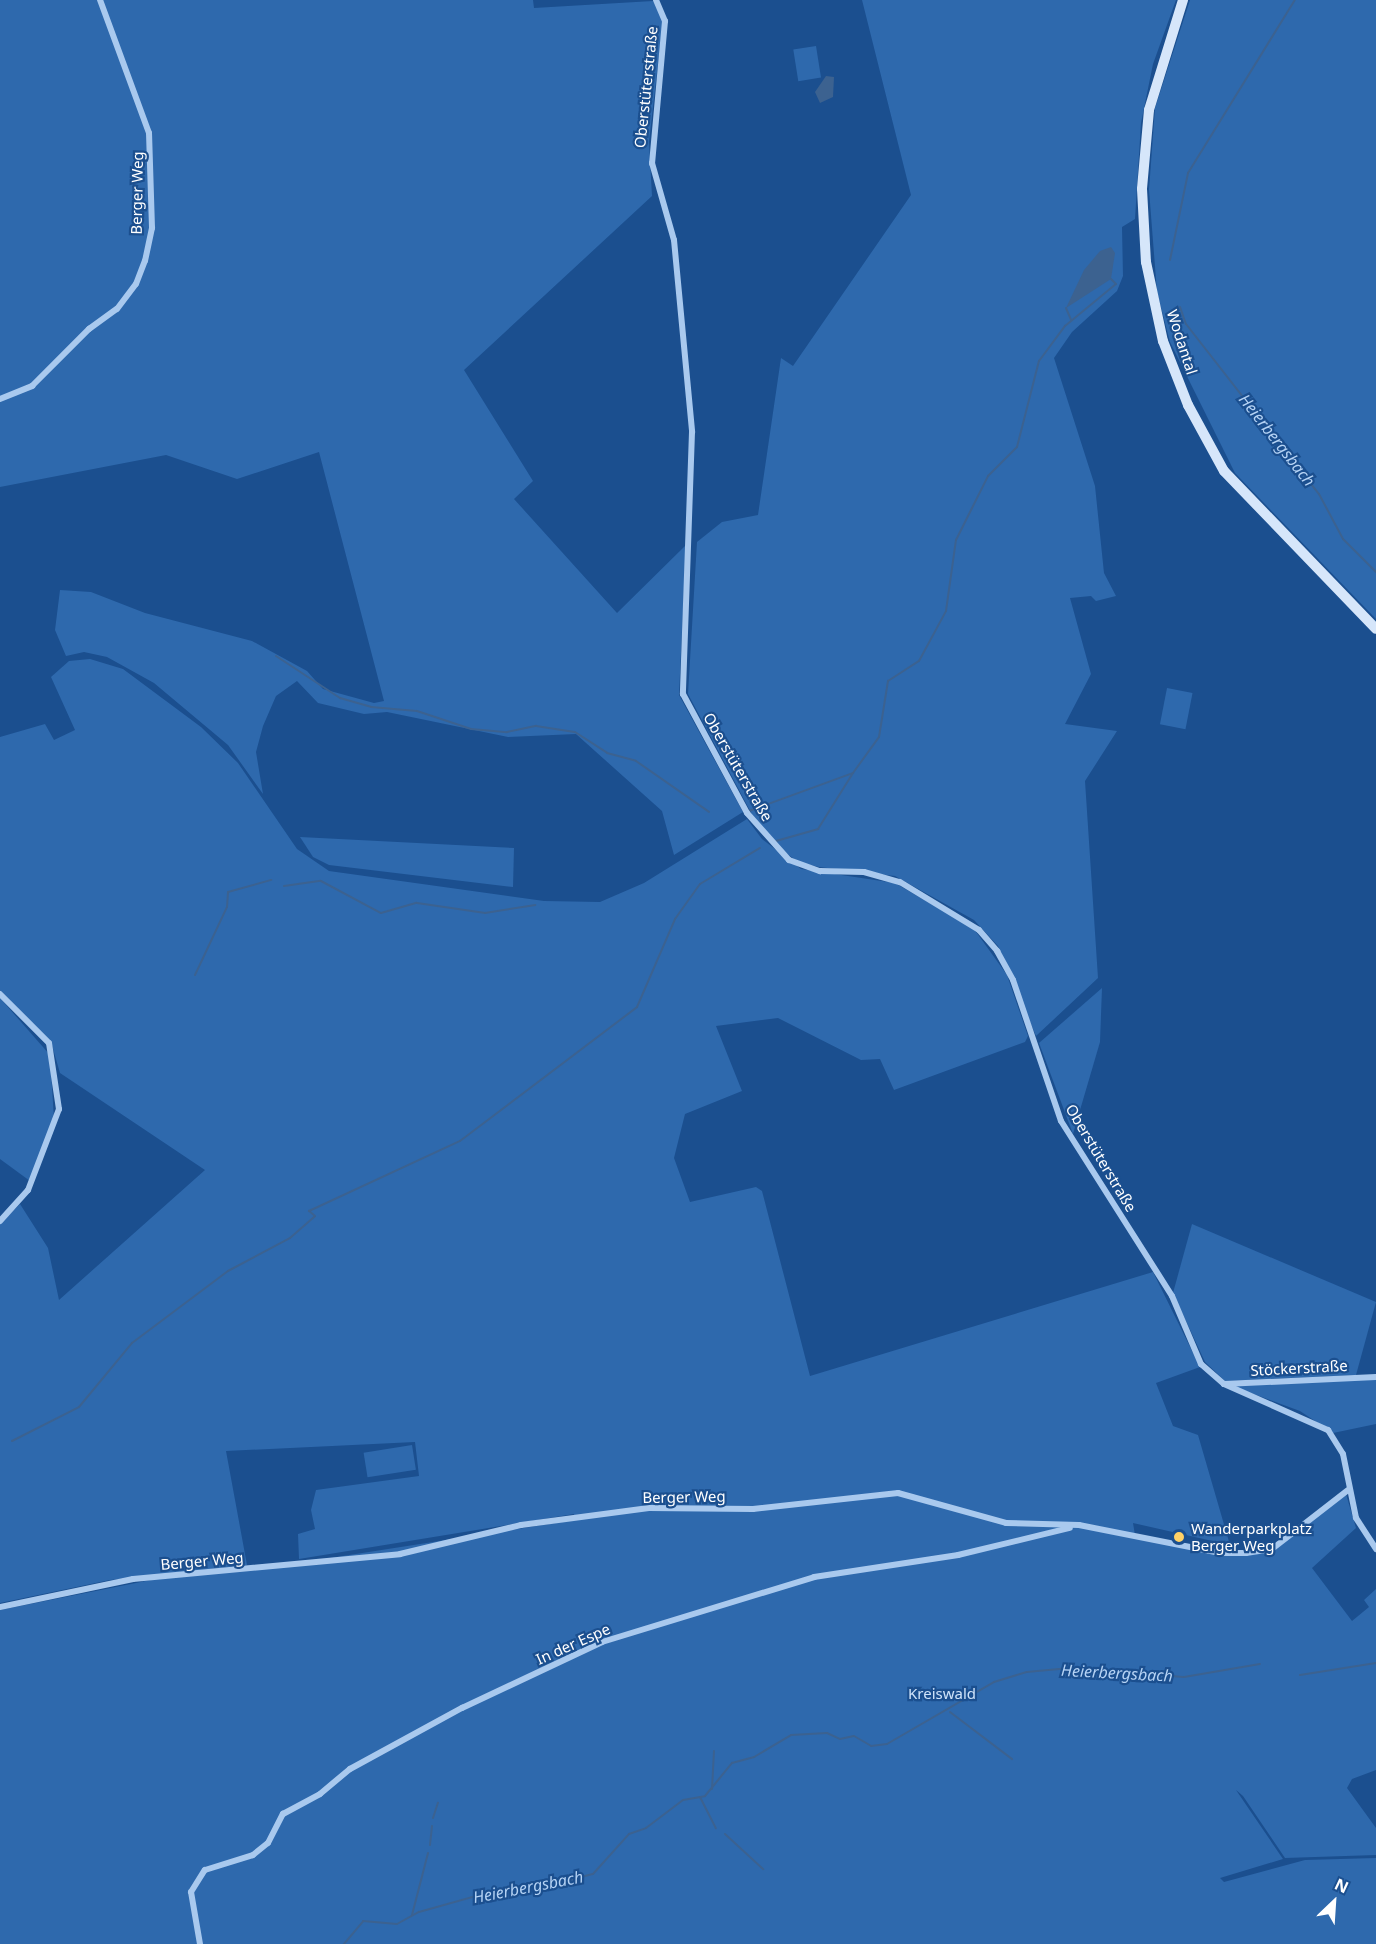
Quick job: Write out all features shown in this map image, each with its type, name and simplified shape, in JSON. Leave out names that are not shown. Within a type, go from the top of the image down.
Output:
[{"type":"main road","name":"Wodantal","points":[[1184,0],[1149,110],[1142,189],[1146,262],[1162,341],[1188,405],[1224,471],[1376,629]]},
{"type":"street","name":"Berger Weg","points":[[0,399],[32,386],[89,329],[117,309],[136,284],[145,261],[152,228],[149,133],[100,0]]},
{"type":"street","name":"Oberstüterstraße","points":[[656,0],[665,21],[652,164],[674,240],[692,432],[683,694],[747,813],[789,860],[820,871],[864,872],[900,882],[980,930],[997,951],[1013,980],[1061,1121],[1172,1296],[1201,1364],[1224,1384],[1328,1430],[1343,1454],[1348,1490],[1356,1518],[1376,1549]]},
{"type":"street","points":[[0,994],[49,1043],[59,1109],[28,1190],[0,1221]]},
{"type":"street","name":"Stöckerstraße","points":[[1224,1384],[1376,1377]]},
{"type":"street","name":"Berger Weg","points":[[0,1606],[133,1579],[400,1554],[521,1525],[649,1508],[753,1509],[898,1493],[1006,1523],[1079,1525],[1220,1553],[1246,1553],[1272,1549],[1348,1490]]},
{"type":"street","name":"In der Espe","points":[[200,1944],[191,1892],[205,1870],[252,1855],[268,1843],[284,1814],[350,1769],[462,1708],[602,1642],[781,1587],[865,1567],[976,1552],[1079,1525]]},
{"type":"green space","points":[[0,0],[533,0],[534,8],[653,1],[663,20],[649,142],[652,196],[464,370],[533,481],[514,499],[617,613],[686,545],[679,695],[743,812],[674,855],[662,811],[576,734],[508,737],[387,712],[364,714],[318,703],[297,681],[276,696],[263,726],[256,752],[263,794],[228,745],[154,683],[107,657],[84,652],[66,656],[55,630],[60,590],[91,592],[145,613],[252,641],[307,671],[323,689],[374,703],[384,701],[319,452],[237,479],[166,455],[0,487]]},
{"type":"green space","points":[[862,0],[1176,0],[1153,64],[1141,123],[1135,219],[1122,227],[1123,276],[1117,291],[1072,332],[1054,358],[1095,486],[1104,573],[1116,596],[1096,601],[1091,596],[1070,598],[1091,674],[1065,724],[1117,731],[1085,781],[1098,978],[1036,1036],[998,946],[974,920],[895,876],[819,867],[798,862],[782,850],[756,822],[688,694],[697,542],[722,522],[758,515],[781,358],[793,366],[911,195]]},
{"type":"green space","points":[[1190,0],[1376,0],[1376,619],[1235,473],[1170,342],[1157,292],[1149,190],[1155,108]]},
{"type":"green space","points":[[816,46],[821,78],[798,81],[793,50]]},
{"type":"green space","name":"Kreiswald","points":[[90,659],[123,669],[201,727],[238,763],[297,849],[329,871],[544,901],[600,902],[644,883],[747,819],[762,839],[801,869],[895,883],[974,929],[1007,975],[1028,1036],[1025,1042],[894,1090],[880,1059],[861,1060],[778,1018],[716,1026],[742,1091],[685,1114],[674,1158],[690,1202],[756,1187],[762,1191],[810,1376],[1153,1272],[1200,1367],[1156,1383],[1173,1426],[1198,1435],[1230,1545],[1133,1523],[1135,1535],[1221,1555],[1273,1551],[1346,1494],[1356,1528],[1312,1568],[1352,1621],[1369,1607],[1364,1600],[1376,1589],[1376,1770],[1352,1779],[1347,1788],[1376,1828],[1376,1855],[1285,1858],[1243,1796],[1236,1790],[1283,1859],[1220,1878],[1224,1882],[1305,1860],[1376,1858],[1376,1944],[0,1944],[0,1610],[166,1577],[298,1563],[575,1520],[574,1514],[299,1559],[298,1534],[315,1529],[311,1510],[316,1490],[419,1476],[415,1442],[226,1451],[247,1565],[110,1580],[0,1603],[0,1224],[20,1204],[48,1248],[59,1300],[205,1170],[60,1073],[51,1042],[0,990],[0,737],[45,724],[54,740],[75,730],[51,677],[69,661]]},
{"type":"green space","points":[[1167,688],[1193,693],[1185,729],[1160,724]]},
{"type":"green space","points":[[300,837],[514,848],[513,887],[329,865],[313,857]]},
{"type":"green space","points":[[1102,988],[1100,1042],[1073,1134],[1039,1043]]},
{"type":"green space","points":[[0,998],[50,1055],[54,1119],[30,1181],[0,1159]]},
{"type":"green space","points":[[1192,1224],[1376,1302],[1356,1375],[1225,1381],[1205,1362],[1173,1293]]},
{"type":"green space","points":[[1376,1379],[1376,1424],[1333,1433],[1300,1411],[1232,1386]]},
{"type":"green space","points":[[412,1445],[416,1470],[368,1477],[364,1453]]},
{"type":"shaded area","points":[[826,76],[834,77],[833,97],[820,103],[815,92]]},
{"type":"shaded area","points":[[1111,247],[1115,253],[1111,279],[1066,308],[1084,270],[1100,251]]},
{"type":"waterway","name":"Heierbergsbach","points":[[1170,260],[1188,173],[1295,0]]},
{"type":"waterway","points":[[749,811],[853,773],[879,737],[888,681],[919,661],[946,611],[956,540],[988,476],[1017,447],[1039,361],[1065,326],[1116,284],[1111,279]]},
{"type":"waterway","name":"Heierbergsbach","points":[[1180,307],[1186,324],[1319,494],[1343,539],[1376,572]]},
{"type":"waterway","points":[[1066,308],[1071,320]]},
{"type":"waterway","points":[[276,656],[340,698],[371,707],[417,711],[471,729],[507,732],[536,726],[575,732],[607,753],[636,761],[709,812]]},
{"type":"waterway","points":[[776,841],[818,829],[853,773]]},
{"type":"waterway","points":[[12,1441],[79,1407],[132,1343],[228,1271],[290,1238],[315,1216],[309,1211],[460,1141],[637,1007],[675,919],[700,884],[760,848]]},
{"type":"waterway","points":[[195,975],[227,907],[228,892],[271,880]]},
{"type":"waterway","points":[[284,886],[321,881],[381,913],[417,903],[485,913],[535,905]]},
{"type":"waterway","name":"Heierbergsbach","points":[[1300,1675],[1376,1663]]},
{"type":"waterway","name":"Heierbergsbach","points":[[344,1944],[363,1921],[397,1924],[419,1912],[508,1887],[551,1885],[593,1874],[629,1834],[646,1828],[683,1800],[705,1796],[732,1763],[754,1757],[791,1735],[827,1733],[840,1739],[854,1736],[871,1746],[887,1744],[994,1682],[1027,1672],[1070,1668],[1184,1677],[1260,1664]]},
{"type":"waterway","name":"Heierbergsbach","points":[[950,1712],[1012,1759]]},
{"type":"waterway","points":[[712,1789],[714,1751]]},
{"type":"waterway","points":[[700,1797],[716,1828]]},
{"type":"waterway","points":[[433,1818],[438,1803]]},
{"type":"waterway","points":[[430,1845],[432,1826]]},
{"type":"waterway","points":[[725,1834],[763,1869]]},
{"type":"waterway","points":[[412,1915],[428,1853]]},
{"type":"place","name":"Wanderparkplatz Berger Weg","points":[[1179,1537]]}]
